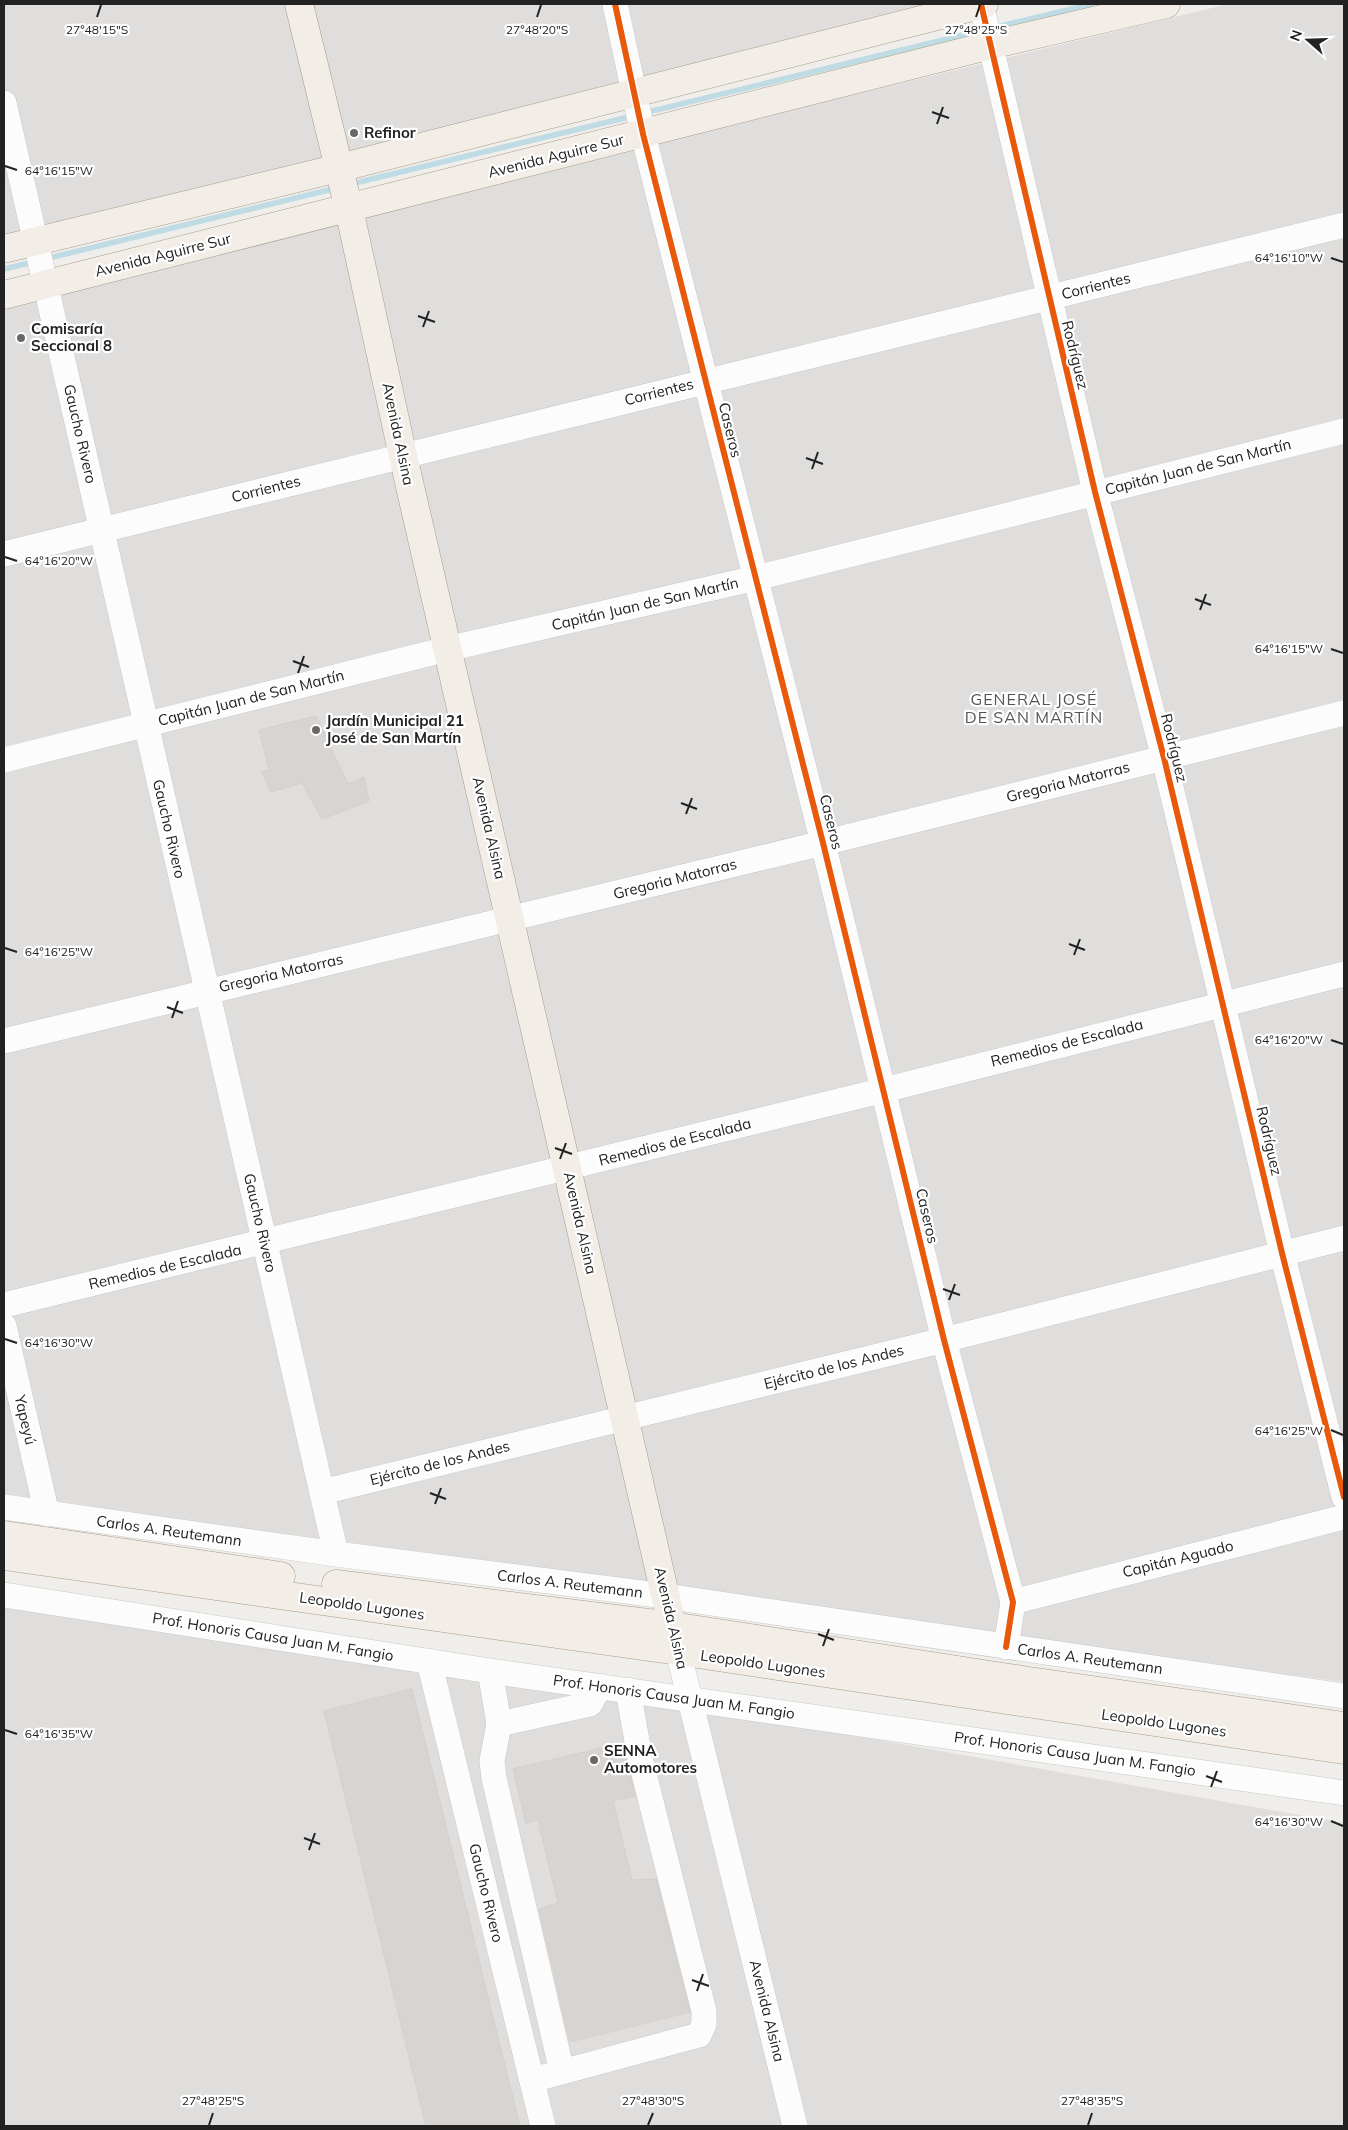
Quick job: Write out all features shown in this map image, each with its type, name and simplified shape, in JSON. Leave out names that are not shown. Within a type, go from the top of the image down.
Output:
[{"type":"main road","name":"Avenida Alsina","points":[[300,4],[344,189],[447,650],[511,919],[675,1638]]},
{"type":"main road","name":"Avenida Aguirre Sur","points":[[4,249],[41,263],[344,189],[635,92],[985,19],[1166,4]]},
{"type":"main road","name":"Avenida Aguirre Sur","points":[[4,295],[41,263],[344,189],[642,134],[985,19]]},
{"type":"main road","name":"Leopoldo Lugones","points":[[4,1535],[340,1584],[1344,1750]]},
{"type":"main road","name":"Leopoldo Lugones","points":[[4,1556],[1029,1681],[1344,1726]]},
{"type":"street","name":"Caseros","points":[[615,4],[635,92],[642,134],[823,843],[944,1340],[1012,1602],[1006,1648]]},
{"type":"street","name":"Rodríguez","points":[[985,19],[1048,298],[1095,492],[1164,758],[1282,1253],[1344,1497]]},
{"type":"street","name":"Gaucho Rivero","points":[[4,103],[336,1554]]},
{"type":"street","name":"Corrientes","points":[[4,554],[704,380],[1344,225]]},
{"type":"street","name":"Capitán Juan de San Martín","points":[[4,760],[447,650],[756,578],[1344,431]]},
{"type":"street","name":"Gregoria Matorras","points":[[4,1041],[207,990],[511,919],[823,843],[1344,713]]},
{"type":"street","name":"Remedios de Escalada","points":[[4,1305],[265,1243],[1344,974]]},
{"type":"street","name":"Ejército de los Andes","points":[[322,1492],[944,1340],[1344,1238]]},
{"type":"street","name":"Yapeyú","points":[[4,1326],[47,1514]]},
{"type":"street","name":"Carlos A. Reutemann","points":[[4,1507],[336,1554],[666,1596],[1006,1648],[1344,1696]]},
{"type":"street","name":"Capitán Aguado","points":[[1012,1602],[1344,1517]]},
{"type":"street","name":"Prof. Honoris Causa Juan M. Fangio","points":[[4,1595],[490,1671],[1344,1793]]},
{"type":"street","name":"Avenida Alsina","points":[[675,1638],[795,2126]]},
{"type":"street","name":"Gaucho Rivero","points":[[429,1661],[543,2126]]},
{"type":"street","points":[[490,1671],[499,1724],[492,1760],[494,1778],[562,2072]]},
{"type":"street","points":[[499,1724],[590,1704],[600,1686]]},
{"type":"street","points":[[532,2080],[699,2035],[704,2024],[704,2011],[640,1758],[628,1690]]},
{"type":"street","points":[[460,1787],[494,1778]]},
{"type":"shaded area","points":[[4,4],[973,4],[4,241]]},
{"type":"shaded area","points":[[1228,4],[1344,4],[1344,1682],[4,1500],[4,301]]},
{"type":"shaded area","points":[[4,1584],[1344,1823],[1344,2126],[4,2126]]},
{"type":"building","points":[[316,716],[348,784],[364,777],[369,801],[322,819],[302,783],[271,792],[262,772],[269,769],[259,730]]},
{"type":"building","points":[[412,1689],[520,2126],[426,2126],[324,1711]]},
{"type":"building","points":[[623,1743],[635,1796],[613,1801],[632,1880],[656,1879],[690,2012],[570,2042],[539,1909],[558,1903],[538,1820],[526,1823],[513,1769]]},
{"type":"waterway","points":[[992,28],[1092,4]]},
{"type":"waterway","points":[[644,113],[980,31]]},
{"type":"waterway","points":[[351,184],[633,116]]},
{"type":"waterway","points":[[45,259],[337,188]]},
{"type":"waterway","points":[[4,269],[33,262]]},
{"type":"cycle path","points":[[615,4],[643,134],[823,843],[944,1340],[1013,1602],[1006,1647]]},
{"type":"cycle path","points":[[981,4],[1095,492],[1164,758],[1282,1253],[1344,1497]]},
{"type":"place","name":"Refinor","points":[[354,133]]},
{"type":"place","name":"Comisaría Seccional 8","points":[[21,338]]},
{"type":"place","name":"Jardín Municipal 21 José de San Martín","points":[[316,730]]},
{"type":"place","name":"SENNA Automotores","points":[[594,1760]]},
{"type":"district","name":"GENERAL JOSÉ DE SAN MARTÍN","points":[[1034,708]]}]
